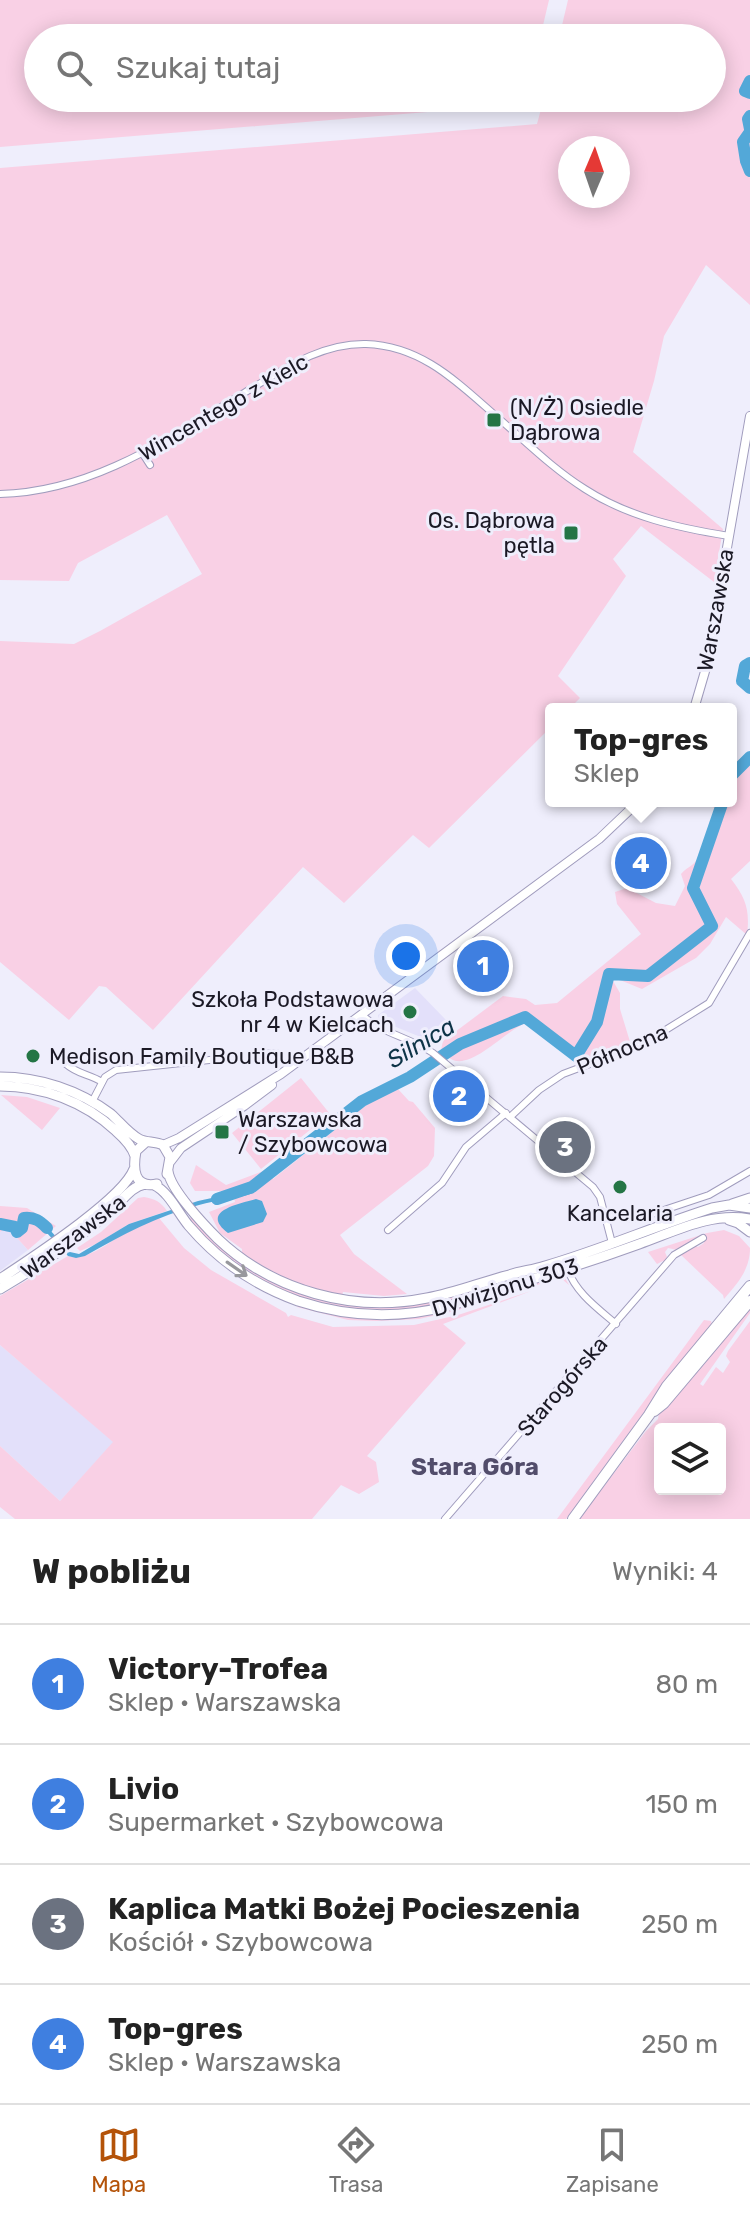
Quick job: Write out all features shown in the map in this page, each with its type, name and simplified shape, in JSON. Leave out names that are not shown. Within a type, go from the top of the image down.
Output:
[{"type":"main road","points":[[0,1077],[30,1079],[68,1090],[113,1116],[138,1139],[163,1145],[169,1154],[169,1166],[163,1180],[150,1184],[137,1178],[134,1169],[137,1149],[146,1142]]},
{"type":"main road","points":[[0,1086],[33,1089],[75,1103],[116,1130],[135,1156]]},
{"type":"main road","name":"Dywizjonu 303","points":[[169,1166],[169,1178],[193,1212],[231,1250],[268,1274],[311,1292],[337,1299],[368,1302],[429,1298],[544,1267],[700,1212],[729,1205],[750,1208]]},
{"type":"main road","name":"Warszawska","points":[[69,1237],[123,1184],[134,1169]]},
{"type":"main road","name":"Dywizjonu 303","points":[[150,1184],[161,1189],[181,1216],[216,1253],[253,1280],[296,1300],[352,1313],[387,1315],[433,1310],[713,1218],[750,1219]]},
{"type":"main road","name":"Warszawska","points":[[0,1289],[69,1237],[100,1220],[135,1187],[150,1184]]},
{"type":"main road","points":[[729,1205],[750,1198]]},
{"type":"main road","points":[[713,1218],[738,1223],[750,1232]]},
{"type":"main road","name":"Warszawska","points":[[0,1279],[50,1251]]},
{"type":"main road","points":[[573,1519],[667,1386],[750,1286]]},
{"type":"main road","points":[[649,1415],[664,1403],[750,1301]]},
{"type":"street","name":"Wincentego z Kielc","points":[[0,494],[65,484],[102,473],[143,454],[314,354],[345,346],[382,346],[416,355],[441,369],[559,471],[596,496],[666,523],[729,536]]},
{"type":"street","name":"Warszawska","points":[[696,703],[706,668],[750,416]]},
{"type":"street","points":[[143,454],[150,465]]},
{"type":"street","points":[[163,1145],[290,1068],[599,839],[633,807]]},
{"type":"street","name":"Północna","points":[[388,1230],[442,1183],[466,1147],[539,1090],[563,1074],[643,1044],[709,1003],[750,933]]},
{"type":"street","points":[[362,1015],[369,1022],[433,1053],[593,1187],[600,1197],[612,1243]]},
{"type":"street","points":[[92,1102],[108,1074],[116,1070],[267,1053],[280,1054],[290,1068]]},
{"type":"street","points":[[66,1064],[76,1073],[102,1082]]},
{"type":"street","points":[[169,1166],[181,1148],[254,1099],[275,1083],[281,1074]]},
{"type":"street","points":[[605,1216],[615,1214],[635,1219],[678,1206],[709,1195],[750,1171]]},
{"type":"street","name":"Starogórska","points":[[445,1519],[674,1255],[703,1238]]},
{"type":"street","name":"Starogórska","points":[[567,1268],[581,1293],[616,1324]]},
{"type":"shaded area","points":[[0,0],[549,0],[543,24],[24,24],[24,112],[427,112],[0,147]]},
{"type":"shaded area","points":[[568,0],[750,0],[750,305],[706,265],[664,336],[633,452],[723,529],[714,582],[641,526],[613,559],[626,576],[558,676],[580,698],[575,703],[545,703],[545,733],[429,848],[413,835],[344,903],[303,867],[153,1030],[106,987],[99,986],[69,1020],[0,962],[0,641],[74,644],[202,574],[167,515],[78,563],[69,581],[0,580],[0,168],[537,124],[540,112],[726,112],[726,24],[562,24]]},
{"type":"shaded area","points":[[750,754],[750,861],[731,879],[746,905],[747,935],[726,917],[710,944],[696,958],[642,989],[615,978],[613,981],[620,993],[620,1009],[631,1045],[580,1064],[526,1023],[468,1059],[451,1059],[441,1050],[443,1041],[503,996],[526,999],[535,1005],[557,1003],[641,934],[617,904],[615,892],[627,888],[656,903],[675,906],[685,886],[681,874],[703,851],[716,811],[713,807],[737,807],[737,761]]},
{"type":"shaded area","name":"Szkoła Podstawowa nr 4 w Kielcach","points":[[415,988],[446,1020],[423,1038],[379,1020],[378,1015]]},
{"type":"shaded area","points":[[301,1078],[330,1114],[261,1169],[232,1133]]},
{"type":"shaded area","points":[[398,1089],[435,1128],[434,1156],[428,1166],[340,1235],[354,1254],[407,1294],[384,1296],[343,1292],[342,1296],[315,1289],[266,1268],[242,1253],[242,1249],[220,1233],[209,1212],[235,1202],[233,1191],[195,1191],[190,1183],[196,1165],[226,1185],[266,1170],[273,1179],[370,1102]]},
{"type":"shaded area","points":[[1,1095],[27,1097],[60,1108],[42,1130]]},
{"type":"shaded area","points":[[138,1198],[157,1201],[167,1211],[129,1224],[80,1251],[77,1248],[101,1232]]},
{"type":"shaded area","points":[[0,1206],[27,1208],[56,1226],[28,1250],[7,1227],[0,1232]]},
{"type":"shaded area","points":[[193,1217],[278,1283],[389,1307],[432,1301],[629,1241],[630,1244],[446,1303],[424,1308],[379,1310],[317,1302],[262,1279],[211,1242],[188,1219]]},
{"type":"shaded area","points":[[159,1218],[184,1248],[211,1270],[288,1317],[291,1315],[333,1327],[414,1325],[458,1315],[531,1291],[443,1324],[466,1343],[367,1456],[376,1462],[379,1482],[359,1494],[341,1485],[312,1519],[15,1519],[0,1507],[0,1446],[60,1501],[113,1442],[0,1345],[0,1296],[68,1256],[91,1253],[132,1229]]},
{"type":"shaded area","points":[[7,1227],[28,1250],[0,1271],[0,1232]]},
{"type":"shaded area","points":[[724,1230],[739,1236],[750,1248],[745,1270],[724,1299],[680,1254],[704,1243],[703,1236],[677,1250],[668,1248],[665,1262],[657,1264],[648,1252],[707,1233]]},
{"type":"shaded area","points":[[557,1276],[565,1278],[569,1285],[556,1279],[455,1311],[419,1319],[348,1320],[297,1307],[375,1318],[506,1291]]},
{"type":"shaded area","points":[[750,1306],[750,1313],[700,1384],[703,1386],[716,1367],[723,1373],[730,1362],[726,1356],[728,1351],[750,1321],[750,1519],[579,1519],[646,1431],[654,1423],[659,1413]]},
{"type":"shaded area","points":[[704,1320],[711,1321],[712,1325],[672,1374],[566,1519],[557,1519]]},
{"type":"shaded area","points":[[0,1345],[114,1442],[60,1501],[0,1446]]},
{"type":"water","points":[[253,1189],[254,1193],[169,1215],[76,1258],[68,1256],[36,1221],[39,1218],[70,1252],[79,1254],[129,1224],[198,1201]]},
{"type":"water","points":[[256,1199],[262,1201],[267,1214],[263,1222],[228,1233],[220,1225],[218,1219],[225,1210]]},
{"type":"waterway","name":"Silnica","points":[[750,81],[745,91],[750,93]]},
{"type":"waterway","name":"Silnica","points":[[750,116],[750,129]]},
{"type":"waterway","name":"Silnica","points":[[750,132],[743,142],[750,171]]},
{"type":"waterway","name":"Silnica","points":[[750,663],[745,666],[742,681],[750,688]]},
{"type":"waterway","name":"Silnica","points":[[737,770],[750,757]]},
{"type":"waterway","name":"Silnica","points":[[217,1199],[252,1187],[362,1101],[410,1077],[460,1044],[525,1017],[576,1056],[597,1022],[609,974],[648,976],[712,926],[693,888],[721,807]]},
{"type":"waterway","name":"Silnica","points":[[0,1224],[15,1227],[17,1232],[22,1228],[24,1218],[28,1218],[37,1220],[47,1228]]},
{"type":"place","name":"(N/Ż) Osiedle Dąbrowa","points":[[494,420]]},
{"type":"place","name":"Os. Dąbrowa pętla","points":[[571,533]]},
{"type":"place","name":"Top-gres","points":[[641,863]]},
{"type":"place","name":"Victory-Trofea","points":[[483,966]]},
{"type":"place","name":"Szkoła Podstawowa nr 4 w Kielcach","points":[[410,1012]]},
{"type":"place","name":"Medison Family Boutique B&B","points":[[33,1056]]},
{"type":"place","name":"Livio","points":[[459,1096]]},
{"type":"place","name":"Warszawska / Szybowcowa","points":[[222,1132]]},
{"type":"place","name":"Kaplica Matki Bożej Pocieszenia","points":[[565,1147]]},
{"type":"place","name":"Kancelaria","points":[[620,1187]]},
{"type":"district","name":"Stara Góra","points":[[475,1467]]}]
